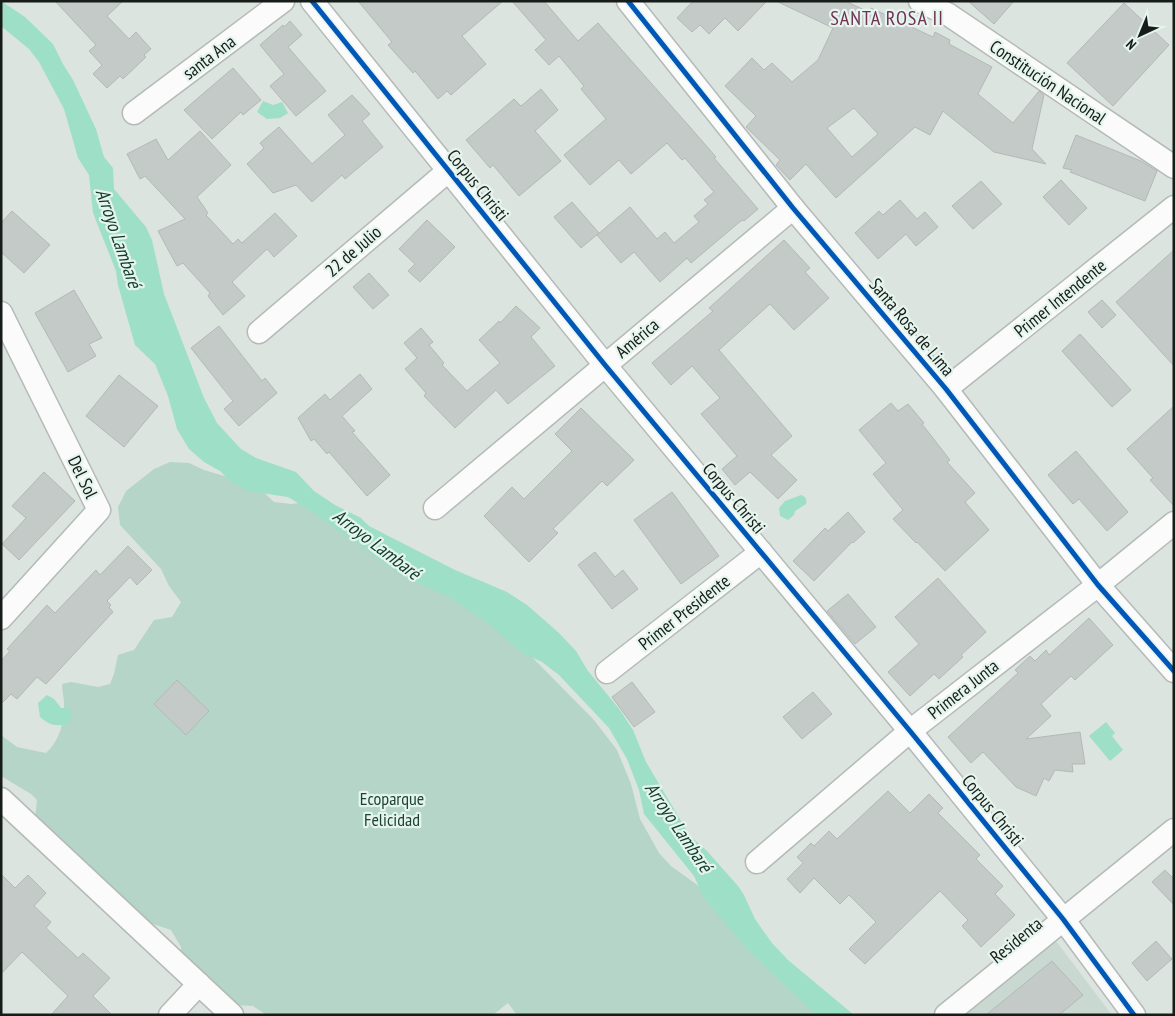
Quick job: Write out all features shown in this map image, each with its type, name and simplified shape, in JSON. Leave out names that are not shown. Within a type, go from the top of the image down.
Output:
[{"type":"street","name":"santa Ana","points":[[134,113],[283,1]]},
{"type":"street","name":"Corpus Christi","points":[[312,1],[605,365],[910,731],[1063,919],[1134,1015]]},
{"type":"street","name":"Santa Rosa de Lima","points":[[628,1],[793,208],[946,389],[1098,585],[1174,671]]},
{"type":"street","name":"Constitución Nacional","points":[[920,1],[949,15],[1174,167]]},
{"type":"street","name":"22 de Julio","points":[[259,332],[448,170]]},
{"type":"street","name":"Primer Intendente","points":[[946,389],[1174,207]]},
{"type":"street","name":"América","points":[[435,508],[793,208]]},
{"type":"street","name":"Del Sol","points":[[1,313],[99,510],[1,618]]},
{"type":"street","name":"Primera Junta","points":[[757,862],[910,731],[1098,585],[1174,523]]},
{"type":"street","name":"Primer Presidente","points":[[607,672],[761,552]]},
{"type":"street","points":[[1,799],[232,1015]]},
{"type":"street","name":"Residenta","points":[[946,1014],[1174,830]]},
{"type":"street","points":[[170,1015],[199,984]]},
{"type":"shaded area","points":[[1053,937],[1112,1015],[959,1015]]},
{"type":"green space","name":"Ecoparque Felicidad","points":[[170,462],[189,463],[204,470],[259,488],[274,502],[291,504],[308,502],[446,589],[527,652],[594,720],[617,750],[631,784],[640,819],[659,853],[671,866],[700,887],[826,1015],[517,1015],[508,1003],[493,1015],[267,1015],[253,1006],[235,1005],[181,956],[181,947],[171,930],[123,914],[35,819],[37,800],[31,794],[1,776],[1,735],[17,747],[46,753],[55,743],[62,724],[64,704],[62,684],[71,682],[98,687],[110,684],[118,655],[134,650],[154,620],[172,617],[181,602],[169,586],[161,569],[120,525],[118,507],[126,491],[154,469]],"holes":[[[177,680],[209,711],[186,735],[154,704]]]},
{"type":"water","name":"Arroyo Lambaré","points":[[1,1],[25,17],[53,44],[73,80],[96,129],[104,157],[113,168],[114,189],[146,227],[152,240],[164,294],[204,398],[217,423],[241,449],[256,458],[296,472],[314,491],[335,505],[361,518],[369,526],[455,570],[507,592],[527,605],[558,632],[576,651],[588,671],[620,710],[633,730],[646,762],[690,836],[707,851],[738,886],[755,919],[772,943],[788,960],[854,1015],[816,1015],[748,950],[704,898],[694,876],[644,814],[639,790],[627,759],[609,728],[559,675],[542,662],[522,653],[488,623],[449,597],[404,577],[311,511],[288,497],[247,491],[230,481],[220,471],[204,462],[189,449],[177,429],[168,396],[155,364],[135,345],[118,285],[116,271],[93,213],[89,175],[78,158],[64,109],[39,62],[29,49],[1,26]]},
{"type":"water","points":[[263,101],[273,105],[282,102],[288,113],[280,118],[267,119],[257,112]]},
{"type":"water","points":[[801,495],[806,498],[806,504],[795,511],[794,515],[788,520],[780,516],[779,508],[785,501]]},
{"type":"water","points":[[47,695],[54,699],[61,708],[69,708],[72,714],[70,723],[54,725],[40,717],[38,703]]},
{"type":"water","points":[[1106,722],[1115,733],[1112,736],[1123,750],[1110,761],[1089,736]]},
{"type":"building","points":[[55,1],[123,1],[107,16],[129,39],[136,32],[151,49],[144,55],[146,57],[123,79],[120,76],[107,88],[93,74],[102,65],[89,51],[96,45]]},
{"type":"building","points":[[358,1],[503,1],[462,36],[486,64],[451,95],[447,91],[438,99],[415,71],[413,73],[388,45],[392,42]]},
{"type":"building","points":[[512,1],[544,1],[578,41],[598,23],[716,157],[714,158],[758,209],[691,263],[687,258],[660,282],[634,252],[621,263],[597,235],[630,207],[657,239],[665,232],[674,243],[699,222],[694,216],[708,204],[704,200],[714,192],[685,158],[682,160],[667,143],[631,174],[619,160],[590,185],[564,155],[606,119],[581,89],[584,86],[559,56],[549,65],[535,50],[546,40]]},
{"type":"building","points":[[693,1],[767,1],[738,31],[725,18],[709,34],[700,25],[692,32],[677,18]]},
{"type":"building","points":[[776,1],[845,1],[869,12],[871,8],[933,37],[935,32],[950,40],[949,44],[992,67],[978,94],[1013,123],[1039,91],[1044,95],[1032,149],[1046,164],[994,152],[943,111],[930,135],[915,127],[836,198],[806,164],[790,180],[776,165],[780,160],[746,127],[756,116],[725,86],[752,58],[764,70],[772,63],[792,82],[818,60],[833,28]],"holes":[[[854,108],[878,134],[852,157],[827,128]]]},
{"type":"building","points":[[968,1],[1014,1],[994,24]]},
{"type":"building","points":[[1124,3],[1169,45],[1113,106],[1067,63]]},
{"type":"building","points":[[290,21],[302,35],[288,47],[326,91],[296,116],[270,86],[284,74],[260,45]]},
{"type":"building","points":[[233,68],[261,100],[243,115],[241,112],[212,139],[184,110]]},
{"type":"building","points":[[541,89],[558,110],[535,131],[561,161],[519,196],[493,165],[490,168],[466,140],[514,99],[521,106]]},
{"type":"building","points":[[352,95],[370,114],[362,121],[383,147],[345,179],[342,175],[312,202],[296,185],[273,193],[247,164],[264,148],[260,143],[279,127],[312,164],[345,135],[328,115]]},
{"type":"building","points":[[200,131],[231,165],[197,197],[208,213],[206,215],[233,244],[238,239],[242,243],[275,213],[297,236],[274,257],[267,249],[232,282],[245,296],[223,315],[208,296],[210,293],[183,263],[177,266],[158,231],[185,219],[145,176],[140,179],[127,154],[156,139],[168,160]]},
{"type":"building","points":[[1076,135],[1141,161],[1157,171],[1145,201],[1070,172],[1072,170],[1063,168]]},
{"type":"building","points":[[1061,180],[1087,208],[1069,225],[1043,197]]},
{"type":"building","points":[[981,181],[1002,204],[973,229],[952,206]]},
{"type":"building","points":[[900,200],[917,219],[925,212],[938,227],[916,246],[906,234],[878,259],[855,233],[879,211],[883,215]]},
{"type":"building","points":[[572,202],[599,233],[581,248],[554,217]]},
{"type":"building","points":[[12,211],[50,245],[24,273],[1,252],[1,223]]},
{"type":"building","points":[[427,220],[455,247],[420,282],[408,271],[415,264],[399,249]]},
{"type":"building","points":[[784,240],[810,268],[805,272],[829,298],[794,330],[770,304],[719,350],[792,436],[771,455],[797,480],[778,499],[750,472],[735,485],[722,469],[737,456],[701,414],[720,398],[692,366],[671,385],[652,363],[713,311],[709,308]]},
{"type":"building","points":[[1174,250],[1174,366],[1116,302]]},
{"type":"building","points":[[369,273],[389,295],[373,309],[353,287]]},
{"type":"building","points":[[74,290],[102,338],[89,344],[96,356],[68,372],[35,313]]},
{"type":"building","points":[[1102,300],[1116,315],[1102,328],[1088,312]]},
{"type":"building","points":[[516,306],[540,328],[531,337],[555,366],[508,404],[496,390],[455,428],[424,396],[426,393],[405,369],[417,358],[404,343],[421,328],[433,342],[429,345],[444,363],[442,365],[467,391],[500,363],[479,340],[499,321],[500,323]]},
{"type":"building","points":[[219,326],[262,381],[265,378],[277,393],[239,426],[224,409],[233,401],[191,348]]},
{"type":"building","points":[[1080,334],[1131,390],[1112,407],[1062,351]]},
{"type":"building","points":[[360,374],[372,389],[342,416],[355,431],[352,432],[390,475],[367,496],[329,452],[327,454],[314,439],[311,441],[298,418],[325,394],[330,400]]},
{"type":"building","points":[[119,375],[158,406],[124,447],[86,416]]},
{"type":"building","points":[[891,403],[898,411],[908,404],[924,423],[922,424],[950,460],[947,462],[975,493],[965,502],[989,530],[945,571],[893,519],[903,510],[873,474],[886,463],[859,430]]},
{"type":"building","points":[[1174,406],[1174,506],[1150,480],[1153,478],[1127,449]]},
{"type":"building","points":[[581,408],[634,460],[607,486],[602,481],[553,529],[558,533],[529,562],[484,516],[512,487],[524,499],[572,451],[555,434]]},
{"type":"building","points":[[1076,451],[1128,512],[1107,531],[1079,499],[1073,504],[1048,475]]},
{"type":"building","points":[[44,472],[75,501],[19,560],[2,544],[26,518],[12,506]]},
{"type":"building","points":[[672,492],[719,556],[681,584],[634,520]]},
{"type":"building","points":[[848,512],[865,532],[852,542],[814,581],[793,561],[825,528],[828,531]]},
{"type":"building","points":[[128,546],[152,570],[137,585],[130,577],[107,601],[111,605],[109,607],[113,612],[46,684],[37,677],[17,699],[11,694],[1,704],[1,661],[10,651],[7,649],[47,605],[55,613],[96,570],[100,575]]},
{"type":"building","points":[[595,552],[615,577],[623,570],[638,589],[612,609],[578,565]]},
{"type":"building","points":[[938,578],[986,632],[939,679],[934,674],[910,696],[888,672],[919,644],[895,617]]},
{"type":"building","points":[[848,594],[876,627],[855,644],[827,611]]},
{"type":"building","points":[[1089,618],[1113,645],[1075,680],[1071,676],[1041,704],[1051,716],[1026,739],[1080,732],[1085,764],[1072,764],[1073,772],[1055,770],[1049,781],[1044,778],[1036,796],[1016,787],[983,752],[971,763],[948,737],[1018,673],[1015,670],[1030,656],[1035,661],[1046,650],[1049,655]]},
{"type":"building","points":[[177,680],[209,711],[186,735],[154,704]]},
{"type":"building","points":[[632,682],[655,712],[634,727],[612,697]]},
{"type":"building","points":[[813,692],[832,714],[802,739],[783,717]]},
{"type":"building","points":[[888,791],[910,813],[929,794],[943,808],[938,813],[980,855],[976,859],[1003,886],[995,894],[1015,915],[981,947],[962,926],[968,920],[940,891],[865,964],[849,949],[876,922],[849,895],[840,904],[814,878],[800,893],[787,879],[803,863],[797,857],[811,843],[814,846],[829,831],[837,839]]},
{"type":"building","points":[[1165,870],[1174,879],[1174,905],[1152,882]]},
{"type":"building","points":[[1,874],[15,888],[28,875],[46,893],[34,906],[51,922],[46,928],[78,958],[83,953],[110,978],[93,996],[112,1015],[51,1015],[68,996],[22,952],[1,974]]},
{"type":"building","points":[[1156,941],[1172,959],[1147,981],[1132,963]]},
{"type":"building","points":[[1052,961],[1083,995],[1059,1015],[986,1015]]},
{"type":"cycle path","points":[[312,1],[605,365],[910,731],[1063,919],[1134,1015]]},
{"type":"cycle path","points":[[628,1],[793,208],[946,389],[1098,585],[1174,671]]},
{"type":"district","name":"SANTA ROSA II","points":[[887,18]]}]
